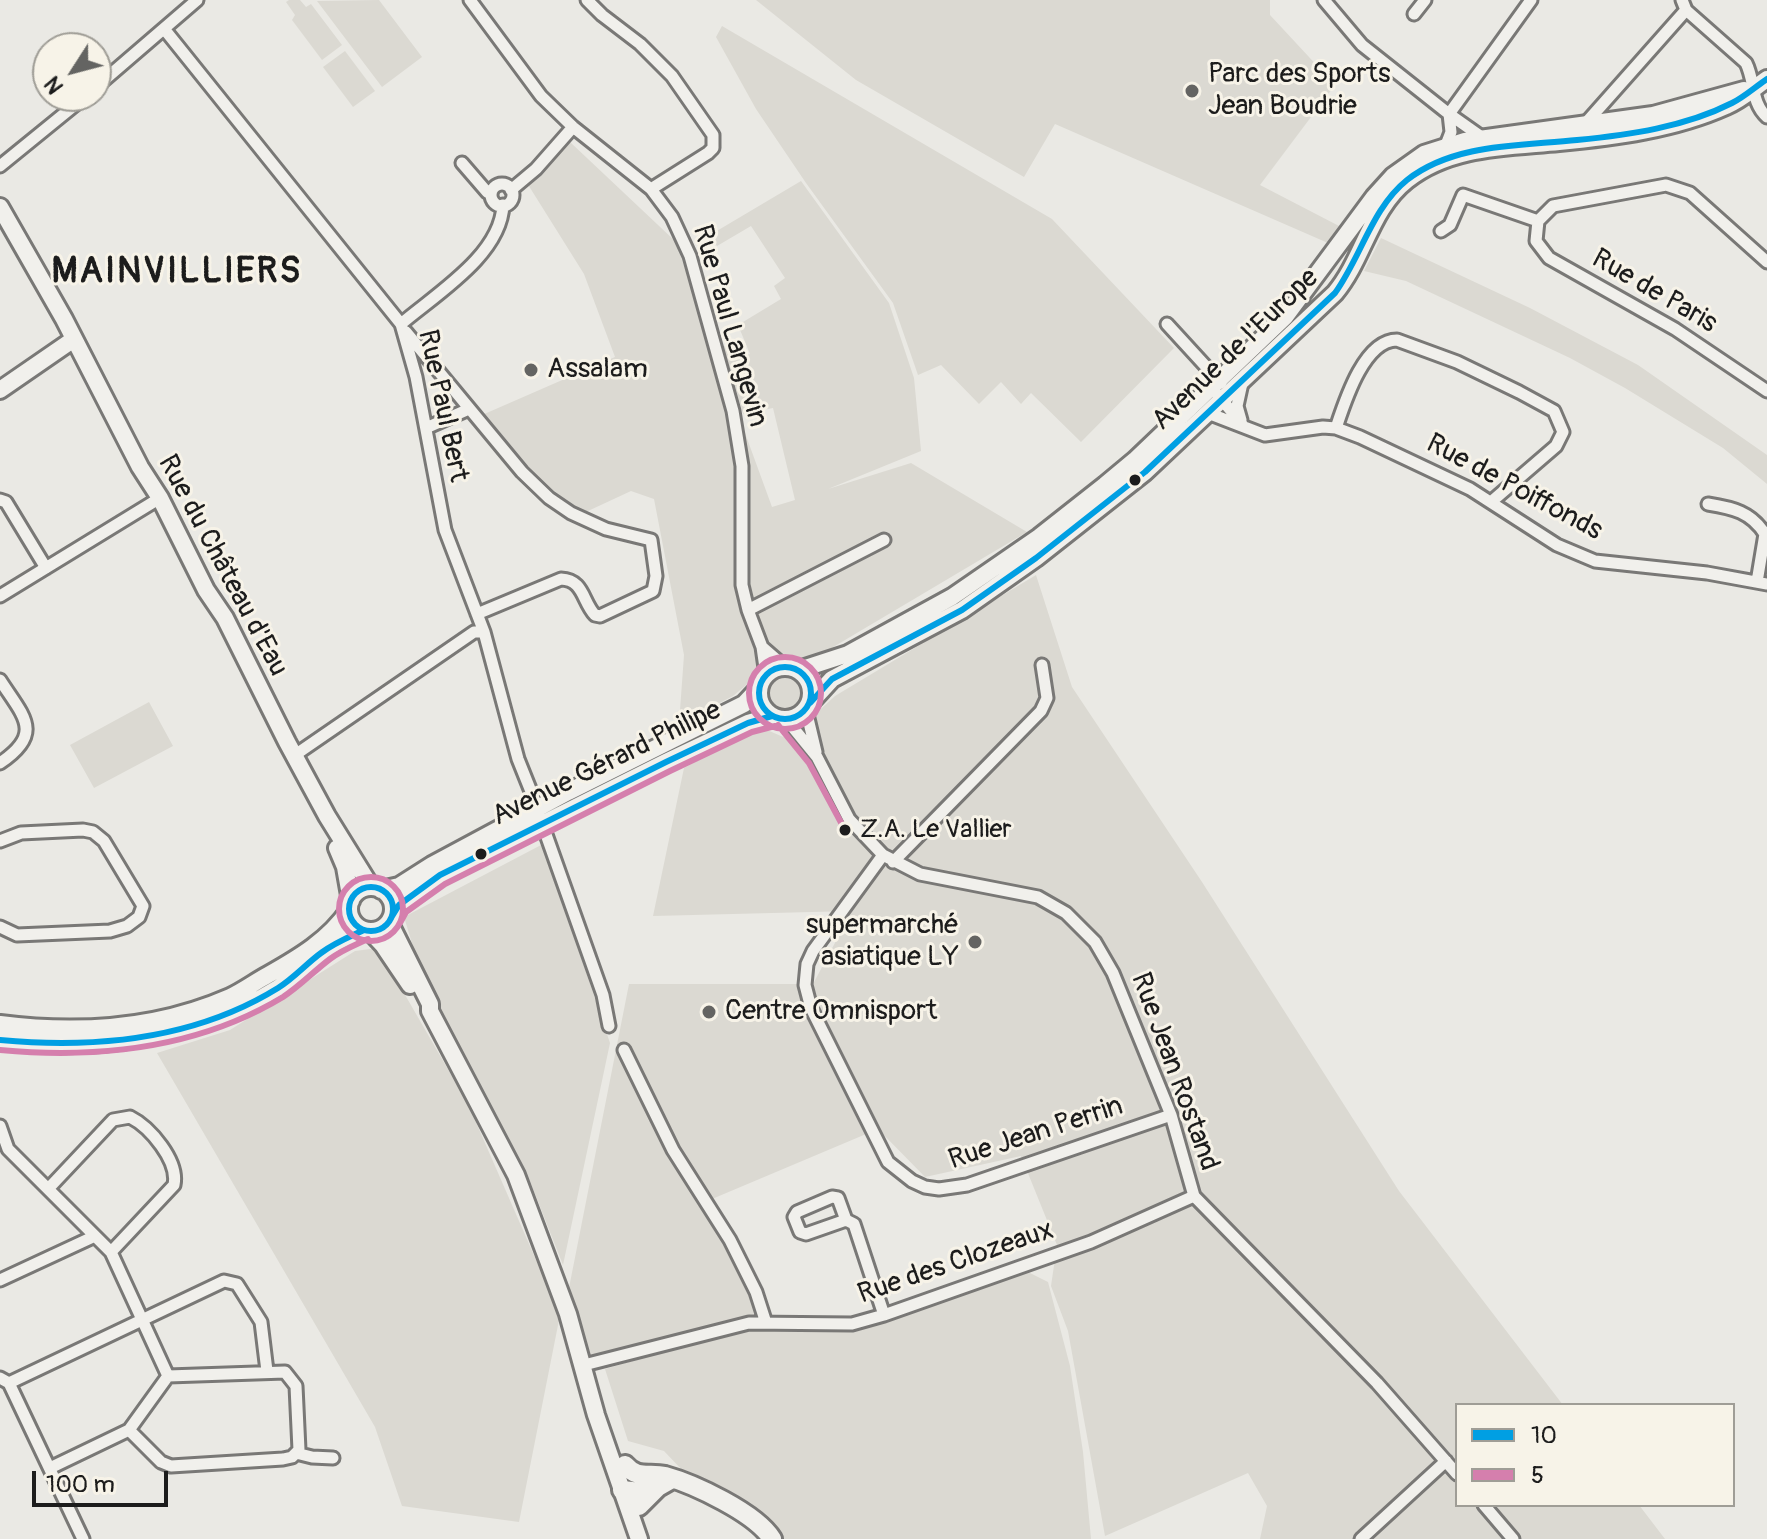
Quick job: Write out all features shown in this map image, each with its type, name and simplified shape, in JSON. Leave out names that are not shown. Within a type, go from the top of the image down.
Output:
[{"type":"main road","name":"Avenue de l'Europe","points":[[808,706],[832,679],[962,610],[1036,558],[1145,472],[1208,413],[1220,390],[1243,379],[1335,293],[1351,271],[1382,207],[1420,172],[1444,159],[1469,152],[1657,128],[1729,105],[1759,88],[1767,79]]},
{"type":"main road","name":"Avenue de l'Europe","points":[[792,668],[848,654],[952,597],[1039,537],[1105,485],[1220,390],[1293,307],[1386,184],[1413,161],[1446,145],[1653,115],[1738,90],[1759,88]]},
{"type":"main road","name":"Rue du Château d'Eau","points":[[0,207],[74,339],[140,467],[160,498],[180,542],[225,618],[327,816],[376,889]]},
{"type":"main road","points":[[0,390],[74,339]]},
{"type":"main road","points":[[792,668],[809,681],[811,696],[808,706],[793,718],[779,718],[761,704],[762,681],[792,668]]},
{"type":"main road","name":"Avenue Gérard Philipe","points":[[376,889],[399,886],[538,809],[744,704],[762,681]]},
{"type":"main road","name":"Avenue Gérard Philipe","points":[[390,920],[399,905],[440,875],[748,723],[779,718]]},
{"type":"main road","name":"Rue du Château d'Eau","points":[[327,816],[345,867],[350,905]]},
{"type":"main road","points":[[0,1024],[40,1029],[114,1028],[185,1014],[232,996],[290,963],[334,929],[361,890],[376,889],[392,906],[390,920],[430,1004],[430,1011]]},
{"type":"main road","points":[[350,905],[353,923],[383,945],[430,1011],[516,1175],[568,1314],[588,1389],[635,1486],[639,1539]]},
{"type":"main road","points":[[0,1040],[42,1045],[110,1043],[141,1039],[189,1026],[238,1008],[275,989],[329,947],[367,931],[380,929],[390,920]]},
{"type":"main road","points":[[584,1365],[606,1409],[635,1486],[649,1539]]},
{"type":"main road","points":[[635,1486],[672,1479],[756,1521],[772,1539]]},
{"type":"street","points":[[112,74],[197,0]]},
{"type":"street","name":"Rue Paul Langevin","points":[[470,0],[541,96],[573,127],[651,189],[672,217],[690,256],[733,411],[742,466],[742,585],[762,647],[762,681]]},
{"type":"street","points":[[587,0],[640,44],[672,76],[713,135],[713,148],[708,153],[651,189]]},
{"type":"street","points":[[1324,0],[1362,45],[1484,138]]},
{"type":"street","points":[[1414,14],[1425,0]]},
{"type":"street","points":[[1446,145],[1451,132],[1449,114],[1531,0]]},
{"type":"street","points":[[1585,124],[1684,5],[1746,63],[1759,88],[1761,112],[1767,117]]},
{"type":"street","name":"Rue Paul Bert","points":[[165,30],[402,326],[416,377],[445,530],[484,632],[518,759],[538,809]]},
{"type":"street","points":[[0,166],[66,112]]},
{"type":"street","points":[[462,163],[491,194],[495,203],[503,205],[511,201],[511,190],[536,169],[573,127]]},
{"type":"street","points":[[491,194],[494,187],[500,184],[511,190]]},
{"type":"street","points":[[1441,231],[1450,225],[1463,195],[1538,221],[1553,206],[1666,185],[1690,193],[1767,262]]},
{"type":"street","points":[[477,614],[567,579],[577,584],[590,611],[600,616],[650,593],[656,585],[651,540],[606,529],[560,506],[522,472],[402,326],[480,257],[500,226],[503,205]]},
{"type":"street","name":"Rue de Paris","points":[[1538,221],[1536,241],[1549,258],[1675,329],[1767,391]]},
{"type":"street","points":[[1167,324],[1220,390],[1245,427]]},
{"type":"street","points":[[1336,428],[1352,384],[1375,349],[1386,340],[1397,340],[1482,372],[1554,411],[1563,432],[1556,446],[1491,502]]},
{"type":"street","points":[[416,377],[421,369],[434,365]]},
{"type":"street","points":[[1243,379],[1237,406],[1245,427]]},
{"type":"street","points":[[426,428],[469,409]]},
{"type":"street","name":"Rue de Poiffonds","points":[[1208,413],[1265,435],[1336,428],[1436,471],[1557,545],[1595,561],[1707,573],[1762,583]]},
{"type":"street","points":[[0,596],[160,498]]},
{"type":"street","points":[[0,500],[6,502],[46,568]]},
{"type":"street","points":[[1708,504],[1737,509],[1757,522],[1765,534],[1762,583]]},
{"type":"street","points":[[748,610],[884,540]]},
{"type":"street","points":[[295,755],[474,632],[484,632]]},
{"type":"street","name":"Rue Paul Langevin","points":[[762,647],[792,668]]},
{"type":"street","name":"Rue Jean Perrin","points":[[1042,665],[1047,698],[1041,711],[888,858],[813,951],[807,964],[805,985],[811,1008],[888,1162],[925,1187],[939,1189],[967,1185],[1171,1115]]},
{"type":"street","points":[[0,680],[23,716],[28,733],[19,750],[0,763]]},
{"type":"street","name":"Rue Jean Rostand","points":[[808,706],[817,757]]},
{"type":"street","name":"Rue Jean Rostand","points":[[779,718],[817,757],[849,819],[888,858],[920,874],[1038,897],[1066,913],[1095,942],[1113,973],[1171,1115],[1194,1196],[1377,1383],[1455,1472]]},
{"type":"street","points":[[543,826],[603,995],[609,1026]]},
{"type":"street","points":[[0,841],[21,833],[93,832],[104,841],[143,906],[139,917],[127,926],[110,931],[17,935],[0,927]]},
{"type":"street","points":[[624,1050],[673,1150],[730,1240],[756,1292],[766,1323]]},
{"type":"street","points":[[48,1189],[113,1120],[130,1117],[151,1134],[175,1171],[174,1185],[111,1252]]},
{"type":"street","points":[[0,1126],[4,1153],[48,1189],[111,1252],[168,1376]]},
{"type":"street","name":"Rue des Clozeaux","points":[[584,1365],[749,1323],[852,1324],[1091,1242],[1194,1196]]},
{"type":"street","points":[[846,1220],[854,1224],[884,1315]]},
{"type":"street","points":[[0,1280],[95,1236]]},
{"type":"street","points":[[83,1539],[4,1380],[218,1283],[232,1282],[243,1290],[261,1322],[267,1371]]},
{"type":"street","points":[[168,1376],[285,1372],[296,1386],[300,1443],[296,1453]]},
{"type":"street","points":[[50,1468],[129,1430],[168,1376]]},
{"type":"street","points":[[129,1430],[161,1462],[171,1466],[283,1459],[296,1453],[333,1458]]},
{"type":"street","points":[[1361,1539],[1446,1461]]},
{"type":"street","points":[[1486,1507],[1513,1539]]},
{"type":"shaded area","points":[[300,0],[306,7],[311,4],[342,45],[322,60],[292,20],[295,15],[286,2]]},
{"type":"shaded area","points":[[379,0],[422,57],[382,87],[317,1]]},
{"type":"shaded area","points":[[756,0],[1270,0],[1270,15],[1335,85],[1260,185],[1341,227],[1328,243],[1055,124],[1024,177],[856,80]]},
{"type":"shaded area","points":[[722,26],[1052,219],[1174,348],[1081,442],[1031,393],[1021,404],[1001,382],[979,404],[941,365],[918,375],[893,303],[756,109],[716,37]]},
{"type":"shaded area","points":[[345,51],[375,91],[353,107],[323,67]]},
{"type":"shaded area","points":[[570,142],[675,241],[772,507],[795,500],[773,408],[743,414],[723,346],[736,347],[745,356],[750,354],[738,325],[781,299],[774,286],[785,278],[751,226],[717,246],[710,235],[801,181],[889,303],[914,378],[921,451],[828,489],[911,463],[1027,532],[813,659],[780,657],[733,696],[679,724],[684,655],[654,499],[631,491],[588,511],[571,508],[528,472],[482,415],[615,357],[584,274],[527,183]]},
{"type":"shaded area","points":[[1381,238],[1530,308],[1638,365],[1767,455],[1767,484],[1723,448],[1570,358],[1406,281],[1364,271]]},
{"type":"shaded area","points":[[1036,575],[1072,687],[1202,882],[1399,1191],[1561,1403],[1455,1403],[1455,1507],[1641,1507],[1665,1539],[1260,1539],[1267,1506],[1248,1473],[1105,1536],[1068,1331],[1051,1286],[1057,1245],[1021,1156],[925,1177],[878,1129],[712,1199],[770,1321],[746,1328],[802,1332],[867,1327],[1026,1271],[1048,1282],[1070,1366],[1083,1452],[1091,1539],[781,1539],[754,1506],[683,1471],[664,1451],[628,1441],[605,1369],[745,1328],[592,1360],[567,1298],[629,984],[813,984],[852,911],[653,916],[684,768],[760,727],[788,739],[835,696]]},
{"type":"shaded area","points":[[785,675],[797,681],[803,693],[797,705],[785,711],[773,705],[767,693],[773,681]]},
{"type":"shaded area","points":[[149,702],[173,746],[94,788],[70,745]]},
{"type":"shaded area","points":[[543,844],[610,1043],[563,1265],[531,1184],[426,989],[404,917]]},
{"type":"shaded area","points":[[378,948],[468,1104],[560,1315],[519,1522],[402,1506],[375,1427],[157,1053],[230,1030],[355,951]]},
{"type":"transit line","name":"10","points":[[810,703],[832,679],[962,610],[1036,558],[1145,472],[1335,293],[1385,204],[1407,180],[1446,159],[1489,148],[1617,135],[1676,124],[1732,103],[1767,79]]},
{"type":"transit line","name":"5","points":[[778,657],[792,657],[811,667],[821,686],[821,693],[821,700],[811,719],[792,729],[778,729],[759,719],[749,700],[749,686],[759,667],[778,657]]},
{"type":"transit line","name":"10","points":[[785,667],[804,674],[811,693],[804,712],[785,719],[766,712],[759,693],[766,674],[785,667]]},
{"type":"transit line","name":"10","points":[[391,918],[399,905],[440,875],[666,762],[748,723],[772,716]]},
{"type":"transit line","name":"5","points":[[778,725],[809,763],[845,830]]},
{"type":"transit line","name":"5","points":[[400,923],[406,912],[445,884],[670,771],[752,732],[775,726]]},
{"type":"transit line","name":"5","points":[[371,877],[394,886],[403,909],[394,932],[371,941],[348,932],[339,909],[348,886],[371,877]]},
{"type":"transit line","name":"10","points":[[371,887],[386,894],[393,909],[386,924],[371,931],[356,924],[349,909],[356,894],[371,887]]},
{"type":"transit line","name":"10","points":[[0,1040],[108,1041],[178,1030],[246,1006],[284,984],[326,949],[364,930]]},
{"type":"transit line","name":"5","points":[[0,1050],[110,1051],[182,1039],[250,1015],[283,997],[335,956],[368,939]]},
{"type":"place","name":"Parc des Sports Jean Boudrie","points":[[1192,91]]},
{"type":"place","name":"Assalam","points":[[531,370]]},
{"type":"place","name":"Z.A. Le Vallier","points":[[845,830]]},
{"type":"place","name":"supermarché asiatique LY","points":[[975,942]]},
{"type":"place","name":"Centre Omnisport","points":[[709,1012]]},
{"type":"district","name":"MAINVILLIERS","points":[[177,273]]}]
